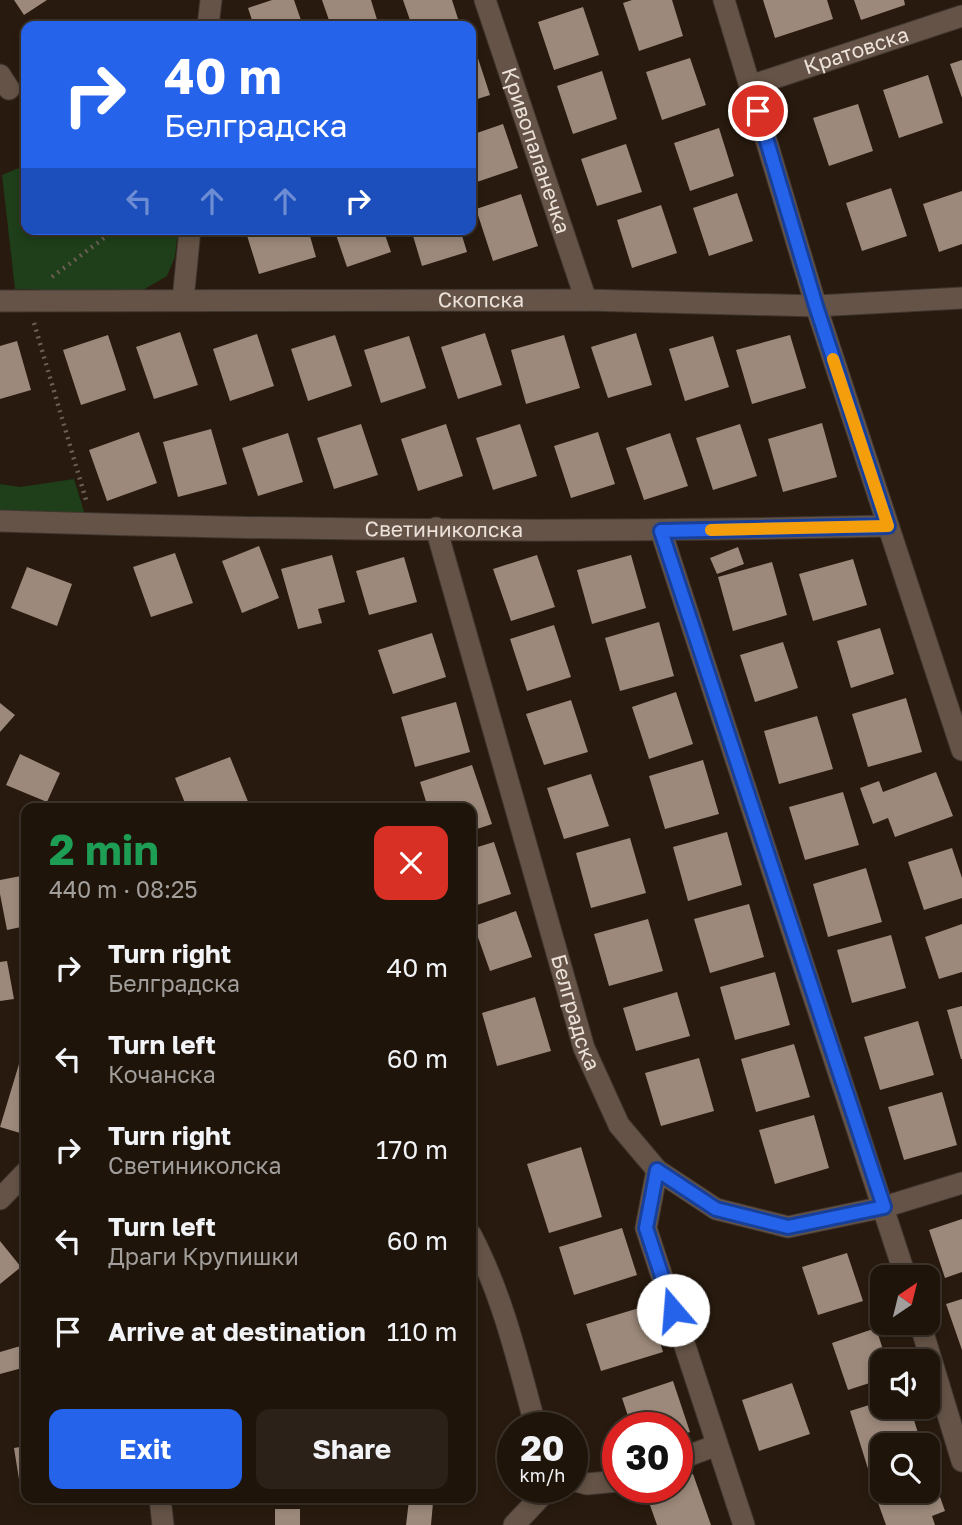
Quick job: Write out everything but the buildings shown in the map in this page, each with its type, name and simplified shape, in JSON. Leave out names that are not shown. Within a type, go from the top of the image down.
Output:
[{"type":"street","points":[[209,21],[211,0]]},
{"type":"street","name":"Кривопаланечка","points":[[485,0],[586,300]]},
{"type":"street","points":[[724,0],[816,306],[962,750]]},
{"type":"street","name":"Кратовска","points":[[750,86],[962,16]]},
{"type":"street","points":[[183,300],[189,235]]},
{"type":"street","name":"Скопска","points":[[0,301],[586,300],[816,306],[962,298]]},
{"type":"street","name":"Светиниколска","points":[[0,521],[217,528],[661,531],[888,526]]},
{"type":"street","name":"Белградска","points":[[436,528],[584,1048],[619,1125],[657,1170],[716,1209],[788,1227],[884,1207],[962,1183]]},
{"type":"street","points":[[661,531],[902,1265]]},
{"type":"street","points":[[657,1170],[646,1228],[744,1525]]},
{"type":"street","points":[[0,1199],[21,1177]]},
{"type":"street","points":[[476,1246],[495,1286],[532,1412]]},
{"type":"street","points":[[924,1335],[962,1461]]},
{"type":"street","points":[[693,1454],[717,1445]]},
{"type":"street","points":[[161,1503],[163,1525]]},
{"type":"street","points":[[514,1525],[535,1503]]},
{"type":"path","points":[[93,524],[28,301],[36,290],[108,235]]},
{"type":"green space","points":[[21,167],[21,235],[177,235],[175,257],[167,276],[143,290],[101,292],[15,289],[2,175]]},
{"type":"green space","points":[[74,479],[85,515],[0,514],[0,484],[20,487]]},
{"type":"slow traffic","points":[[711,530],[888,526],[833,359]]},
{"type":"route","points":[[673,1310],[646,1228],[657,1170],[716,1209],[788,1227],[884,1207],[661,531],[888,526],[816,306],[758,111]]}]
